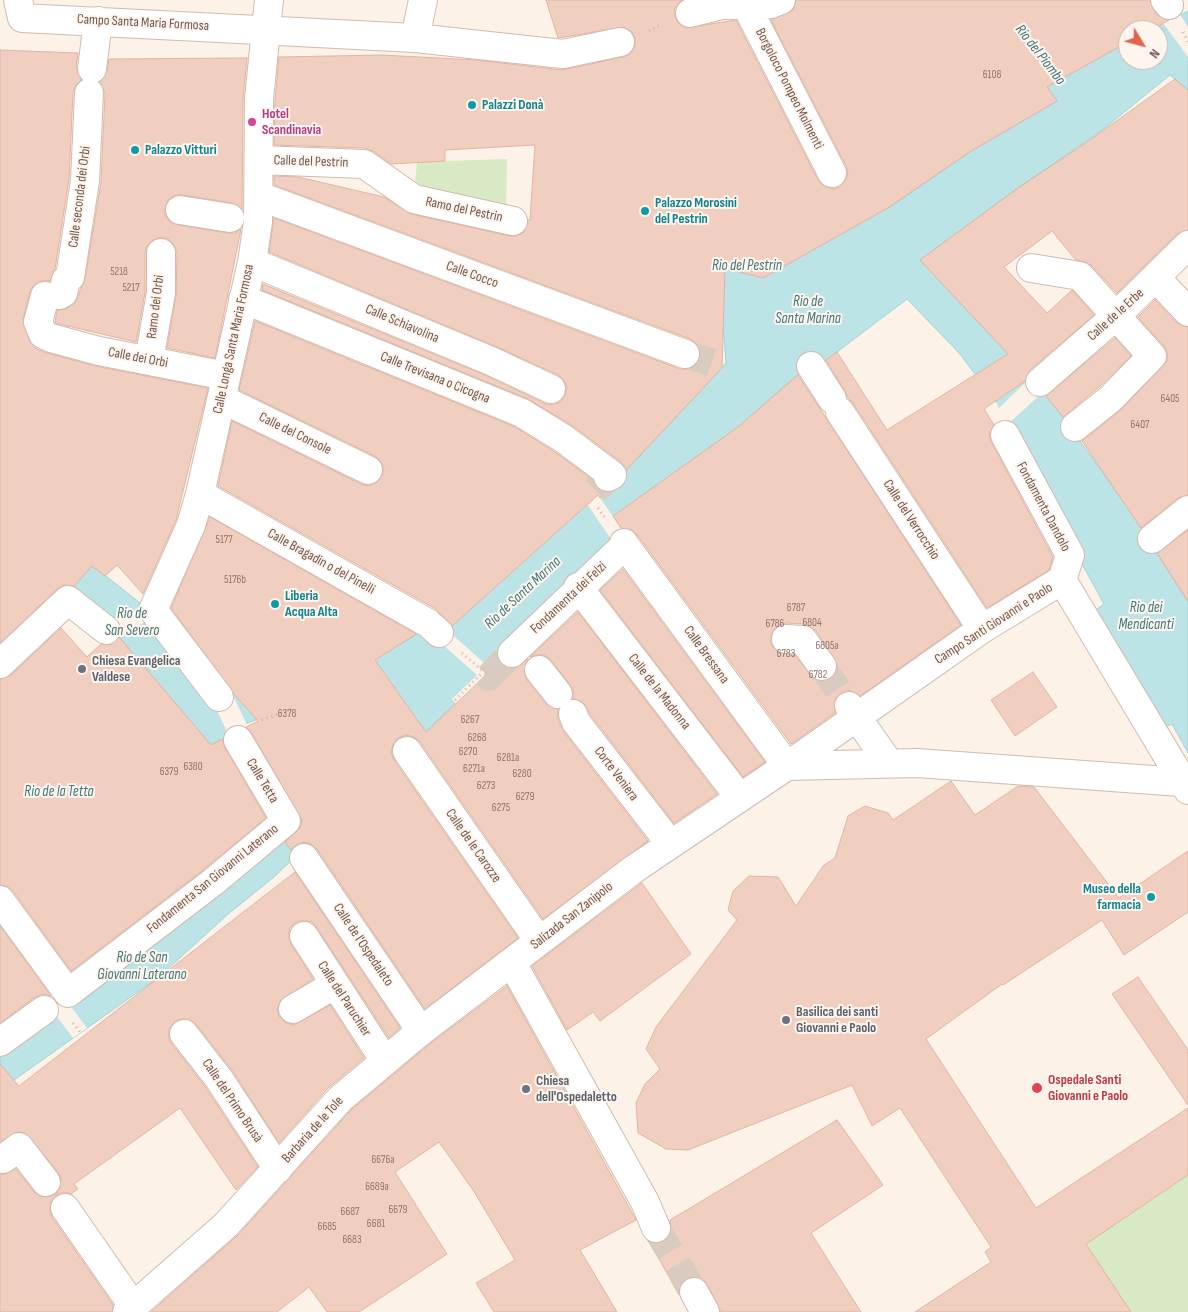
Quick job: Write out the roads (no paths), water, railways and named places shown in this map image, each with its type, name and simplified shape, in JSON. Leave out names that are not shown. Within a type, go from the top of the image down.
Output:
[{"type":"street","points":[[264,29],[269,0]]},
{"type":"street","points":[[415,38],[423,0]]},
{"type":"street","points":[[690,13],[755,3]]},
{"type":"street","name":"Borgoloco Pompeo Molmenti","points":[[755,3],[832,173]]},
{"type":"street","name":"Campo Santa Maria Formosa","points":[[13,13],[98,21],[415,38],[563,54],[620,42]]},
{"type":"street","name":"Calle seconda dei Orbi","points":[[51,338],[43,334],[38,322],[52,295],[63,293],[66,280],[70,277],[85,181],[91,81],[98,21]]},
{"type":"street","name":"Calle Longa Santa Maria Formosa","points":[[219,697],[152,610],[191,525],[200,494],[252,262],[250,214],[259,160],[261,58],[264,29]]},
{"type":"street","name":"Calle del Pestrin","points":[[259,160],[364,164],[414,199]]},
{"type":"street","name":"Ramo del Pestrin","points":[[414,199],[513,221]]},
{"type":"street","name":"Calle Cocco","points":[[180,210],[250,214],[685,354]]},
{"type":"street","name":"Calle de le Erbe","points":[[1040,382],[1117,315],[1188,246]]},
{"type":"street","name":"Ramo dei Orbi","points":[[149,360],[161,293],[161,253]]},
{"type":"street","name":"Calle Schiavolina","points":[[252,262],[551,389]]},
{"type":"street","points":[[1031,268],[1080,276],[1152,356],[1110,399],[1076,427]]},
{"type":"street","points":[[1156,278],[1188,312]]},
{"type":"street","name":"Calle Trevisana o Cicogna","points":[[243,300],[522,413],[564,439],[612,474],[608,477]]},
{"type":"street","points":[[348,343],[362,308]]},
{"type":"street","name":"Calle dei Orbi","points":[[51,338],[99,351],[149,360],[224,388]]},
{"type":"street","name":"Calle del Verrocchio","points":[[811,366],[982,629]]},
{"type":"street","name":"Calle del Console","points":[[224,388],[368,470]]},
{"type":"street","name":"Fondamenta Dandolo","points":[[1005,436],[1070,555],[1062,580]]},
{"type":"street","name":"Calle Bragadin o del Pinelli","points":[[200,494],[428,623],[439,633]]},
{"type":"street","points":[[1152,539],[1188,510]]},
{"type":"street","name":"Fondamenta dei Felzi","points":[[512,653],[624,544]]},
{"type":"street","name":"Calle Bressana","points":[[624,544],[787,766]]},
{"type":"street","name":"Campo Santi Giovanni e Paolo","points":[[634,869],[665,837],[740,798],[787,766],[853,711],[1062,580],[1186,784]]},
{"type":"street","name":"Calle de la Madonna","points":[[578,587],[740,798]]},
{"type":"street","points":[[0,664],[68,600],[106,630]]},
{"type":"street","points":[[786,639],[803,640],[822,666]]},
{"type":"street","name":"Corte Veniera","points":[[539,670],[576,722],[665,837]]},
{"type":"street","points":[[853,711],[889,764]]},
{"type":"street","name":"Calle Tetta","points":[[247,731],[286,821]]},
{"type":"street","name":"Calle de le Carozze","points":[[407,751],[539,941]]},
{"type":"street","name":"Campo Santi Giovanni e Paolo","points":[[787,766],[927,764],[1186,784]]},
{"type":"street","name":"Fondamenta San Giovanni Laterano","points":[[0,1042],[213,882],[286,821]]},
{"type":"street","name":"Calle de l'Ospedaleto","points":[[304,858],[421,1032]]},
{"type":"street","name":"Salizada San Zanipolo","points":[[512,963],[634,869]]},
{"type":"street","points":[[0,900],[56,1001]]},
{"type":"street","name":"Calle del Paruchier","points":[[304,936],[385,1061]]},
{"type":"street","points":[[512,963],[645,1202],[656,1228]]},
{"type":"street","name":"Barbaria de le Tole","points":[[130,1309],[226,1224],[340,1099],[421,1032],[512,963]]},
{"type":"street","points":[[292,1008],[334,985]]},
{"type":"street","name":"Calle del Primo Brusà","points":[[184,1034],[219,1079],[278,1169]]},
{"type":"street","points":[[3,1159],[19,1147],[46,1182]]},
{"type":"street","points":[[65,1208],[130,1309]]},
{"type":"water","points":[[984,0],[1029,25],[1072,73],[1118,48],[1118,70],[1168,70],[1168,21],[1188,11],[1188,90],[1170,75],[1101,131],[1018,188],[920,260],[990,335],[1036,380],[1128,508],[1188,602],[1188,753],[1172,724],[1160,729],[1094,611],[1104,604],[1007,427],[996,402],[960,354],[907,299],[817,367],[805,368],[738,427],[697,457],[486,674],[274,877],[227,915],[159,977],[0,1090],[0,1046],[47,1014],[287,816],[383,730],[294,705],[227,731],[229,736],[166,767],[88,756],[182,711],[117,634],[68,593],[33,559],[0,492],[145,607],[212,700],[231,691],[394,648],[424,630],[447,630],[640,456],[726,363],[723,326],[670,16],[854,226],[895,204],[971,151],[1057,101]]},
{"type":"tunnel","points":[[685,354],[723,366]]},
{"type":"tunnel","points":[[595,490],[608,477]]},
{"type":"tunnel","points":[[486,674],[489,677],[512,653]]},
{"type":"tunnel","points":[[822,666],[849,706]]},
{"type":"tunnel","points":[[656,1228],[694,1292]]},
{"type":"place","name":"Palazzi Donà","points":[[472,105]]},
{"type":"place","name":"Hotel Scandinavia","points":[[252,122]]},
{"type":"place","name":"Palazzo Vitturi","points":[[135,150]]},
{"type":"place","name":"Palazzo Morosini del Pestrin","points":[[645,211]]},
{"type":"place","name":"Liberia Acqua Alta","points":[[275,604]]},
{"type":"place","name":"Chiesa Evangelica Valdese","points":[[82,669]]},
{"type":"place","name":"Museo della farmacia","points":[[1151,897]]},
{"type":"place","name":"Basilica dei santi Giovanni e Paolo","points":[[786,1020]]},
{"type":"place","name":"Ospedale Santi Giovanni e Paolo","points":[[1037,1088]]},
{"type":"place","name":"Chiesa dell'Ospedaletto","points":[[526,1089]]},
{"type":"water label","name":"Rio del Piombo","points":[[1040,55]]},
{"type":"water label","name":"Rio del Pestrin","points":[[747,266]]},
{"type":"water label","name":"Rio de Santa Marina","points":[[808,310]]},
{"type":"water label","name":"Rio de Santa Marina","points":[[523,593]]},
{"type":"water label","name":"Rio dei Mendicanti","points":[[1146,616]]},
{"type":"water label","name":"Rio de San Severo","points":[[132,622]]},
{"type":"water label","name":"Rio de la Tetta","points":[[59,792]]},
{"type":"water label","name":"Rio de San Giovanni Laterano","points":[[142,966]]}]
